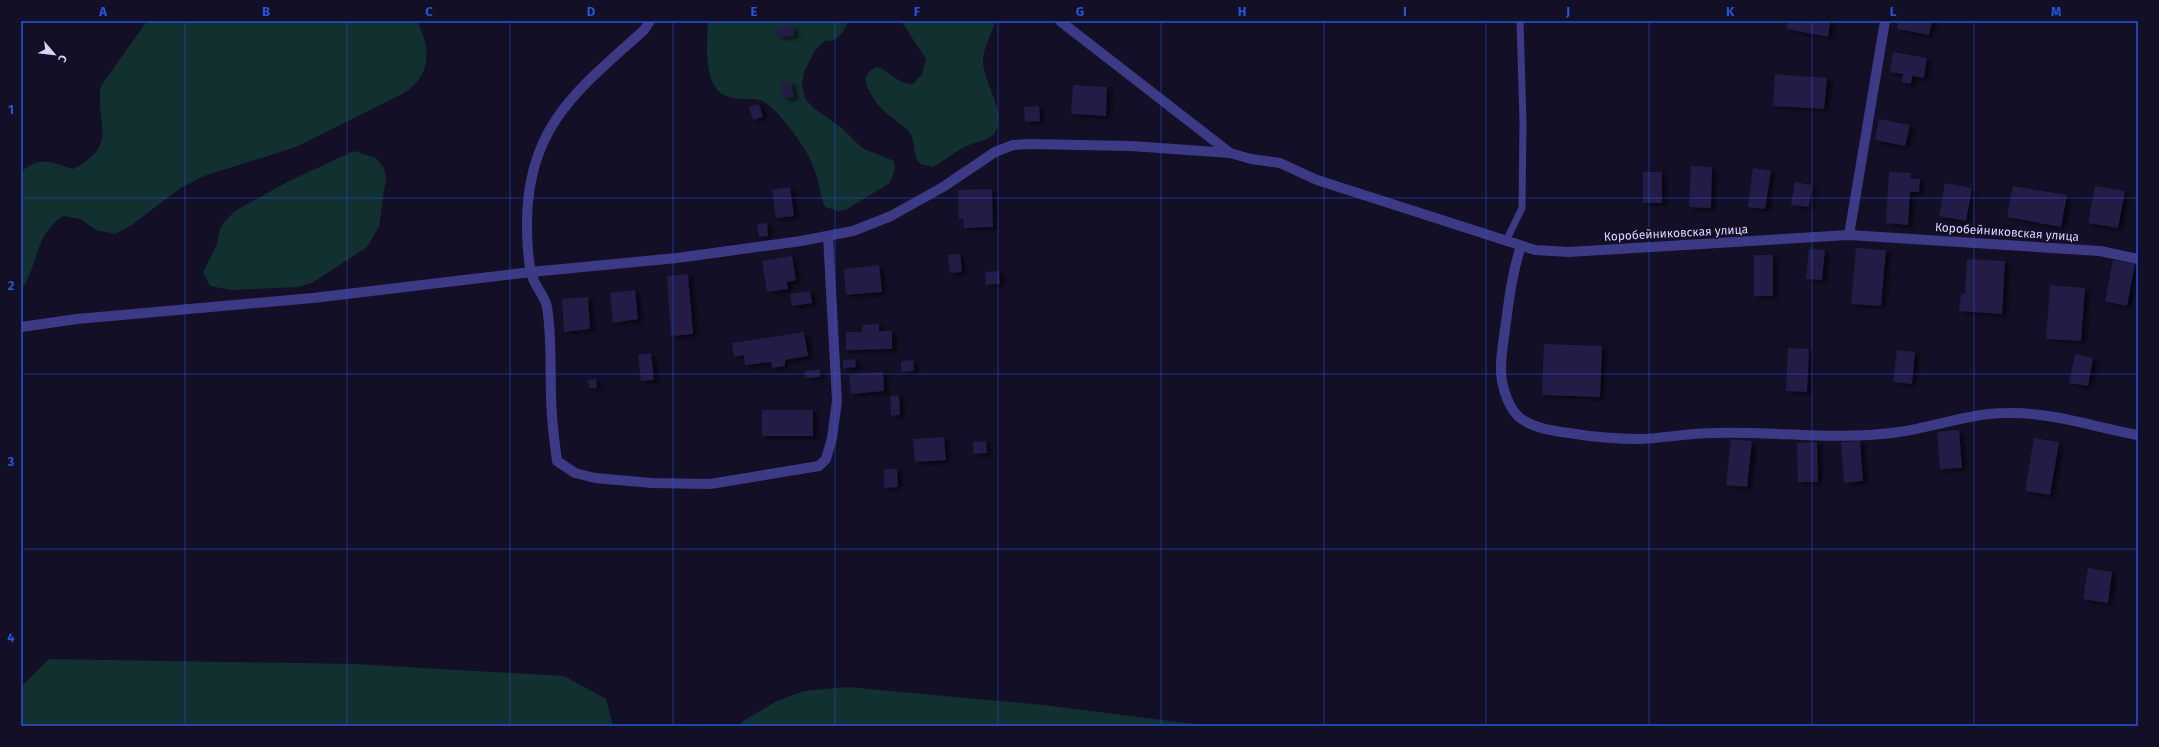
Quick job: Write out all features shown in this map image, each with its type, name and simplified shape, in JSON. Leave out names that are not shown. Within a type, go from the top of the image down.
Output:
[{"type":"street","points":[[650,21],[644,30],[575,94],[560,112],[538,152],[532,171],[528,205],[527,244],[534,283],[546,305],[550,334],[552,416],[557,461],[575,473],[595,478],[652,483],[710,484],[819,466],[826,459],[832,438],[837,401],[828,236]]},
{"type":"street","points":[[1060,21],[1230,153]]},
{"type":"street","points":[[1849,234],[1885,21]]},
{"type":"street","points":[[21,327],[101,317],[313,298],[531,272],[677,258],[828,236],[853,231],[891,216],[943,187],[985,157],[1013,146],[1030,144],[1131,146],[1230,153]]},
{"type":"street","name":"Коробейниковская улица","points":[[1230,153],[1251,159],[1280,163],[1317,180],[1535,250],[1569,252],[1849,234],[2100,251],[2138,259]]},
{"type":"street","points":[[1521,246],[1513,269],[1501,361],[1502,380],[1506,396],[1519,417],[1533,425],[1553,431],[1610,438],[1642,439],[1714,432],[1863,436],[1900,432],[1955,420],[2006,413],[2041,415],[2076,420],[2138,435]]},
{"type":"lane","points":[[1506,241],[1522,208],[1523,122],[1520,21]]},
{"type":"green space","points":[[147,21],[417,21],[425,41],[426,60],[420,78],[404,93],[296,147],[204,176],[179,189],[132,225],[115,234],[96,230],[80,219],[63,216],[47,232],[27,280],[21,290],[21,172],[34,163],[40,162],[52,162],[73,169],[88,160],[97,151],[101,142],[102,132],[100,99],[101,86]]},
{"type":"green space","points":[[708,21],[848,21],[840,36],[833,40],[825,41],[815,50],[804,72],[802,85],[805,99],[815,109],[842,128],[862,148],[894,161],[895,169],[890,183],[845,210],[838,211],[825,207],[817,176],[809,156],[795,134],[779,115],[766,103],[760,100],[729,97],[720,93],[714,86],[708,65]]},
{"type":"green space","points":[[901,21],[995,21],[984,51],[983,61],[984,70],[997,108],[999,118],[998,126],[990,138],[964,147],[933,167],[920,164],[916,157],[910,133],[880,108],[868,89],[866,82],[868,73],[876,67],[886,71],[898,80],[907,84],[913,84],[922,74],[926,59]]},
{"type":"green space","points":[[354,151],[376,158],[384,168],[386,177],[379,227],[367,247],[312,283],[298,287],[231,290],[210,286],[203,273],[217,244],[220,229],[224,222],[235,211],[289,181]]},
{"type":"green space","points":[[49,659],[355,664],[564,676],[606,699],[613,726],[21,726],[21,687]]},
{"type":"green space","points":[[848,687],[1043,705],[1210,726],[739,726],[743,721],[777,701],[804,691]]},
{"type":"building","points":[[1788,21],[1830,21],[1828,37],[1787,29]]},
{"type":"building","points":[[1898,21],[1932,21],[1929,35],[1897,29]]},
{"type":"building","points":[[794,27],[794,36],[777,37],[777,28]]},
{"type":"building","points":[[1893,52],[1927,58],[1924,78],[1912,76],[1911,84],[1901,82],[1903,74],[1890,72]]},
{"type":"building","points":[[1775,74],[1827,78],[1824,109],[1773,106]]},
{"type":"building","points":[[791,82],[794,97],[783,99],[780,84]]},
{"type":"building","points":[[1073,85],[1107,87],[1106,116],[1071,114]]},
{"type":"building","points":[[759,104],[763,117],[753,120],[749,107]]},
{"type":"building","points":[[1039,106],[1040,121],[1025,122],[1024,107]]},
{"type":"building","points":[[1879,119],[1910,125],[1905,146],[1875,140]]},
{"type":"building","points":[[1691,166],[1712,167],[1711,208],[1689,207]]},
{"type":"building","points":[[1753,168],[1771,171],[1765,209],[1748,207]]},
{"type":"building","points":[[1643,172],[1662,172],[1662,203],[1643,203]]},
{"type":"building","points":[[1889,172],[1911,173],[1911,178],[1920,179],[1919,192],[1910,192],[1908,225],[1886,223]]},
{"type":"building","points":[[1795,182],[1812,185],[1809,207],[1791,205]]},
{"type":"building","points":[[1945,183],[1972,188],[1966,221],[1939,216]]},
{"type":"building","points":[[2013,186],[2067,195],[2061,227],[2007,217]]},
{"type":"building","points":[[2095,186],[2125,191],[2118,228],[2088,223]]},
{"type":"building","points":[[790,187],[794,216],[776,218],[772,190]]},
{"type":"building","points":[[992,189],[993,227],[964,228],[963,219],[959,219],[958,190]]},
{"type":"building","points":[[767,223],[768,236],[759,237],[757,224]]},
{"type":"building","points":[[1856,248],[1886,250],[1881,306],[1851,304]]},
{"type":"building","points":[[1809,249],[1825,250],[1822,280],[1806,279]]},
{"type":"building","points":[[960,254],[962,272],[950,273],[948,255]]},
{"type":"building","points":[[1754,255],[1773,255],[1773,296],[1754,296]]},
{"type":"building","points":[[792,256],[796,280],[787,282],[788,289],[767,292],[762,261]]},
{"type":"building","points":[[1967,259],[2005,261],[2002,314],[1959,311],[1961,294],[1965,294]]},
{"type":"building","points":[[2113,260],[2135,264],[2127,306],[2105,301]]},
{"type":"building","points":[[879,265],[882,292],[846,295],[844,269]]},
{"type":"building","points":[[999,271],[1000,284],[986,285],[985,272]]},
{"type":"building","points":[[688,274],[693,334],[671,336],[667,276]]},
{"type":"building","points":[[2050,285],[2085,288],[2081,341],[2046,339]]},
{"type":"building","points":[[635,290],[638,319],[613,323],[610,293]]},
{"type":"building","points":[[810,291],[812,303],[792,306],[790,294]]},
{"type":"building","points":[[588,297],[590,329],[564,332],[562,299]]},
{"type":"building","points":[[879,324],[879,331],[892,331],[892,349],[846,350],[846,332],[862,332],[862,325]]},
{"type":"building","points":[[804,332],[808,356],[785,360],[785,366],[772,368],[771,362],[745,365],[744,355],[734,357],[732,343]]},
{"type":"building","points":[[1544,344],[1602,346],[1600,397],[1542,395]]},
{"type":"building","points":[[1788,348],[1809,349],[1807,392],[1786,391]]},
{"type":"building","points":[[1897,350],[1915,352],[1912,384],[1893,382]]},
{"type":"building","points":[[651,353],[654,380],[641,381],[638,355]]},
{"type":"building","points":[[2075,354],[2093,358],[2088,386],[2069,383]]},
{"type":"building","points":[[855,359],[856,367],[843,368],[843,360]]},
{"type":"building","points":[[913,360],[914,371],[901,372],[901,361]]},
{"type":"building","points":[[820,369],[820,377],[805,378],[805,371]]},
{"type":"building","points":[[883,372],[884,391],[851,394],[849,374]]},
{"type":"building","points":[[596,379],[597,388],[589,388],[588,380]]},
{"type":"building","points":[[899,395],[900,415],[891,416],[890,396]]},
{"type":"building","points":[[762,410],[813,410],[813,436],[762,436]]},
{"type":"building","points":[[1959,430],[1962,468],[1940,469],[1937,432]]},
{"type":"building","points":[[944,437],[946,460],[915,462],[913,439]]},
{"type":"building","points":[[2034,438],[2059,442],[2050,495],[2025,491]]},
{"type":"building","points":[[1731,439],[1752,441],[1747,487],[1726,485]]},
{"type":"building","points":[[986,441],[987,453],[973,454],[973,442]]},
{"type":"building","points":[[1860,441],[1863,481],[1844,483],[1841,442]]},
{"type":"building","points":[[1817,442],[1818,482],[1798,482],[1797,443]]},
{"type":"building","points":[[884,469],[897,469],[898,487],[884,488]]},
{"type":"building","points":[[2088,568],[2112,572],[2108,603],[2083,599]]}]
